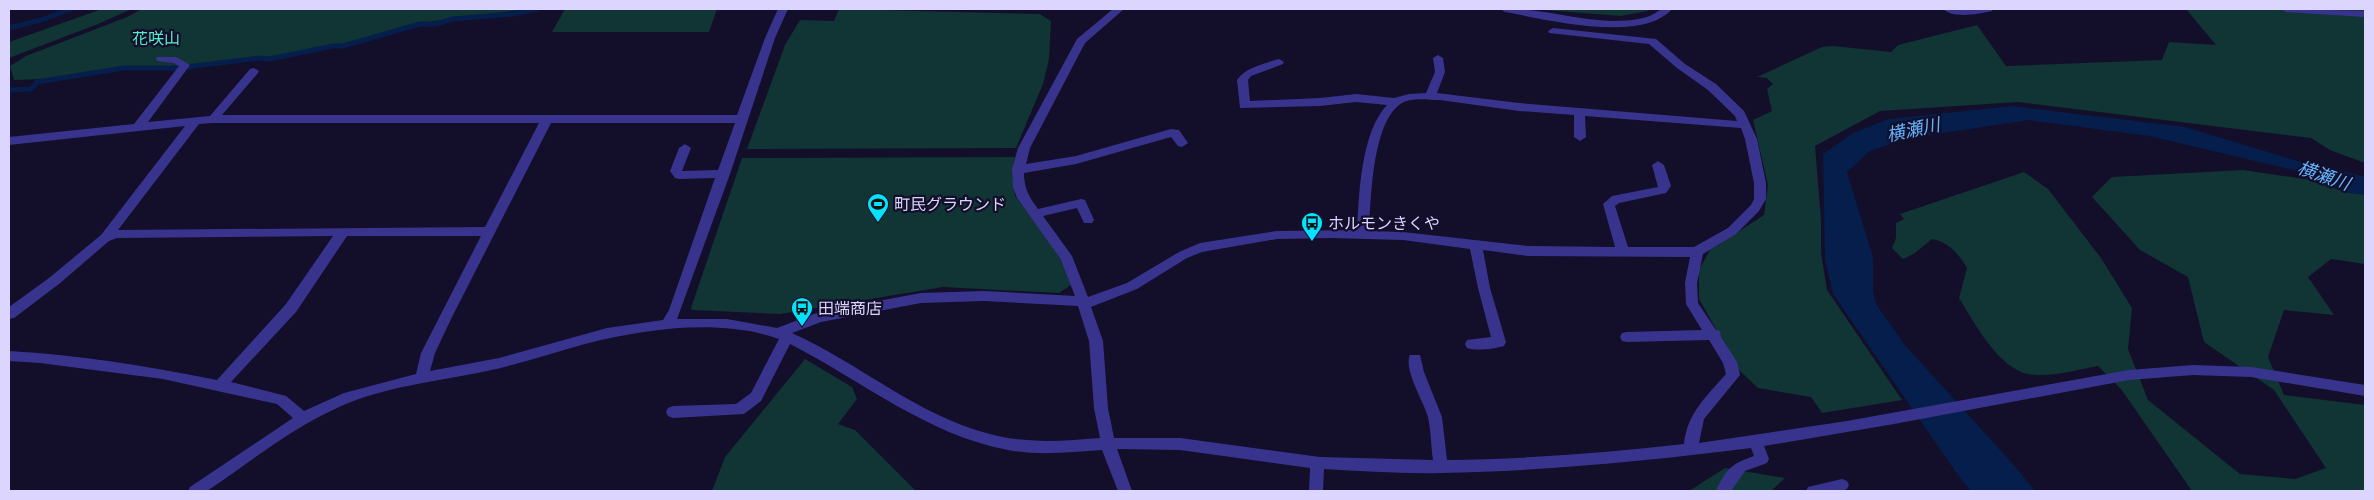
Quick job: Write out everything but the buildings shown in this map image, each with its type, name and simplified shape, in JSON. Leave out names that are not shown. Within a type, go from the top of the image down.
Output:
[{"type":"street","points":[[667,324],[675,310],[724,174],[770,38],[784,9]]},
{"type":"street","points":[[1119,9],[1081,41],[1024,148],[1018,170],[1019,187],[1023,198],[1066,256],[1083,301],[1096,340],[1101,408],[1112,457],[1125,491]]},
{"type":"street","points":[[1505,9],[1618,25],[1647,22],[1657,18],[1667,9]]},
{"type":"street","points":[[1948,9],[1969,12],[1988,9]]},
{"type":"street","points":[[2286,9],[2365,14]]},
{"type":"street","points":[[673,412],[739,410],[756,397],[782,335],[819,317],[921,298],[984,296],[1091,302],[1115,294],[1200,248],[1276,235],[1363,234],[1436,238],[1528,251],[1696,252],[1732,231],[1755,208],[1760,199],[1756,159],[1746,125],[1740,114],[1712,87],[1680,66],[1652,41],[1553,31]]},
{"type":"street","points":[[1430,97],[1440,72],[1438,58]]},
{"type":"street","points":[[138,127],[185,65],[176,60],[161,59]]},
{"type":"street","points":[[1279,62],[1246,74],[1242,80],[1244,105],[1320,102],[1356,98],[1395,102],[1413,97],[1430,97],[1746,125]]},
{"type":"street","points":[[213,119],[254,71]]},
{"type":"street","points":[[1363,234],[1365,192],[1374,137],[1387,112],[1395,102]]},
{"type":"street","points":[[1579,111],[1580,137]]},
{"type":"street","points":[[9,141],[213,119],[742,119]]},
{"type":"street","points":[[422,379],[428,354],[547,119]]},
{"type":"street","points":[[9,314],[54,281],[105,238],[195,121]]},
{"type":"street","points":[[1018,170],[1062,165],[1120,146],[1172,133],[1182,143]]},
{"type":"street","points":[[685,148],[676,171],[679,175],[724,174]]},
{"type":"street","points":[[1623,251],[1611,218],[1609,204],[1616,199],[1662,190],[1666,186],[1658,165]]},
{"type":"street","points":[[1034,214],[1081,203],[1088,220]]},
{"type":"street","points":[[105,238],[126,234],[490,231]]},
{"type":"street","points":[[218,386],[291,308],[344,232]]},
{"type":"street","points":[[1472,344],[1499,342],[1484,288],[1476,245]]},
{"type":"street","points":[[1691,449],[1691,436],[1696,418],[1704,406],[1733,375],[1730,362],[1692,304],[1691,283],[1697,258],[1696,252]]},
{"type":"street","points":[[195,491],[302,419],[352,396],[422,379],[493,365],[602,335],[667,324],[710,324],[752,327],[782,335],[852,371],[932,419],[993,441],[1017,446],[1157,442],[1317,463],[1441,467],[1554,461],[1691,449],[1887,420],[2129,375],[2193,370],[2251,372],[2365,391]]},
{"type":"street","points":[[1627,337],[1714,335]]},
{"type":"street","points":[[9,356],[40,358],[164,374],[280,400],[293,409],[302,419]]},
{"type":"street","points":[[1414,359],[1435,417],[1441,467]]},
{"type":"street","points":[[1723,491],[1733,474],[1740,467],[1762,459],[1754,441]]},
{"type":"street","points":[[1316,491],[1317,463]]},
{"type":"street","points":[[1813,491],[1842,485]]},
{"type":"green space","points":[[102,9],[132,9],[9,58],[9,42]]},
{"type":"green space","name":"花咲山","points":[[142,9],[528,9],[421,23],[344,45],[335,44],[272,57],[262,56],[177,67],[124,67],[41,79],[14,80],[10,66],[26,56],[127,17]]},
{"type":"green space","points":[[565,9],[717,9],[709,32],[552,32]]},
{"type":"green space","name":"町民グラウンド","points":[[839,9],[1040,14],[1051,21],[1049,59],[1043,84],[1016,148],[747,149],[785,45],[800,20],[834,21]]},
{"type":"green space","points":[[1532,9],[1649,9],[1621,16]]},
{"type":"green space","points":[[2186,9],[2365,9],[2365,163],[2330,150],[2311,138],[2018,102],[1880,111],[1815,146],[1821,220],[1821,253],[1827,290],[1902,400],[1822,413],[1811,397],[1758,388],[1739,370],[1699,299],[1699,270],[1710,250],[1764,215],[1768,185],[1753,120],[1772,111],[1767,89],[1773,84],[1767,78],[1757,77],[1822,47],[1833,46],[1891,52],[1898,45],[1977,25],[2006,66],[2162,60],[2169,42],[2216,45]]},
{"type":"green space","name":"町民グラウンド","points":[[1015,157],[1012,171],[1015,196],[1057,251],[1071,285],[1059,293],[943,287],[780,314],[692,310],[691,308],[742,158]]},
{"type":"green space","points":[[2243,170],[2365,188],[2365,264],[2331,259],[2308,277],[2334,315],[2284,310],[2268,357],[2284,395],[2365,405],[2365,491],[2192,491],[2121,389],[2098,366],[2045,375],[2028,374],[2017,370],[1997,354],[1988,343],[1959,298],[1967,268],[1953,249],[1932,239],[1915,253],[1903,259],[1892,248],[1896,238],[1896,223],[1904,219],[1900,214],[2024,172],[2048,189],[2101,258],[2132,308],[2128,349],[2148,400],[2240,474],[2295,479],[2326,468],[2274,390],[2204,342],[2188,277],[2140,250],[2092,197],[2112,177]]},
{"type":"green space","points":[[805,359],[852,387],[857,399],[838,424],[855,430],[916,491],[712,491],[725,457]]},
{"type":"green space","points":[[1725,468],[1785,478],[1771,491],[1689,491]]},
{"type":"water","points":[[2012,106],[2185,127],[2351,177],[2365,179],[2365,187],[2149,136],[2029,120],[1910,138],[1870,151],[1847,172],[1873,257],[1873,291],[1876,304],[1904,344],[2013,464],[2035,491],[1971,491],[1960,478],[1833,294],[1825,260],[1823,154],[1853,133],[1889,119]]},
{"type":"waterway","points":[[9,28],[41,20],[71,9]]},
{"type":"waterway","points":[[9,90],[31,89],[37,82],[124,68],[178,68],[261,58],[270,59],[333,46],[343,46],[420,24],[436,24],[453,19],[514,14],[537,9]]},
{"type":"waterway","name":"横瀬川","points":[[2313,171],[2358,186],[2365,186]]},
{"type":"place","name":"町民グラウンド","points":[[878,223]]},
{"type":"place","name":"ホルモンきくや","points":[[1312,242]]},
{"type":"place","name":"田端商店","points":[[802,327]]}]
